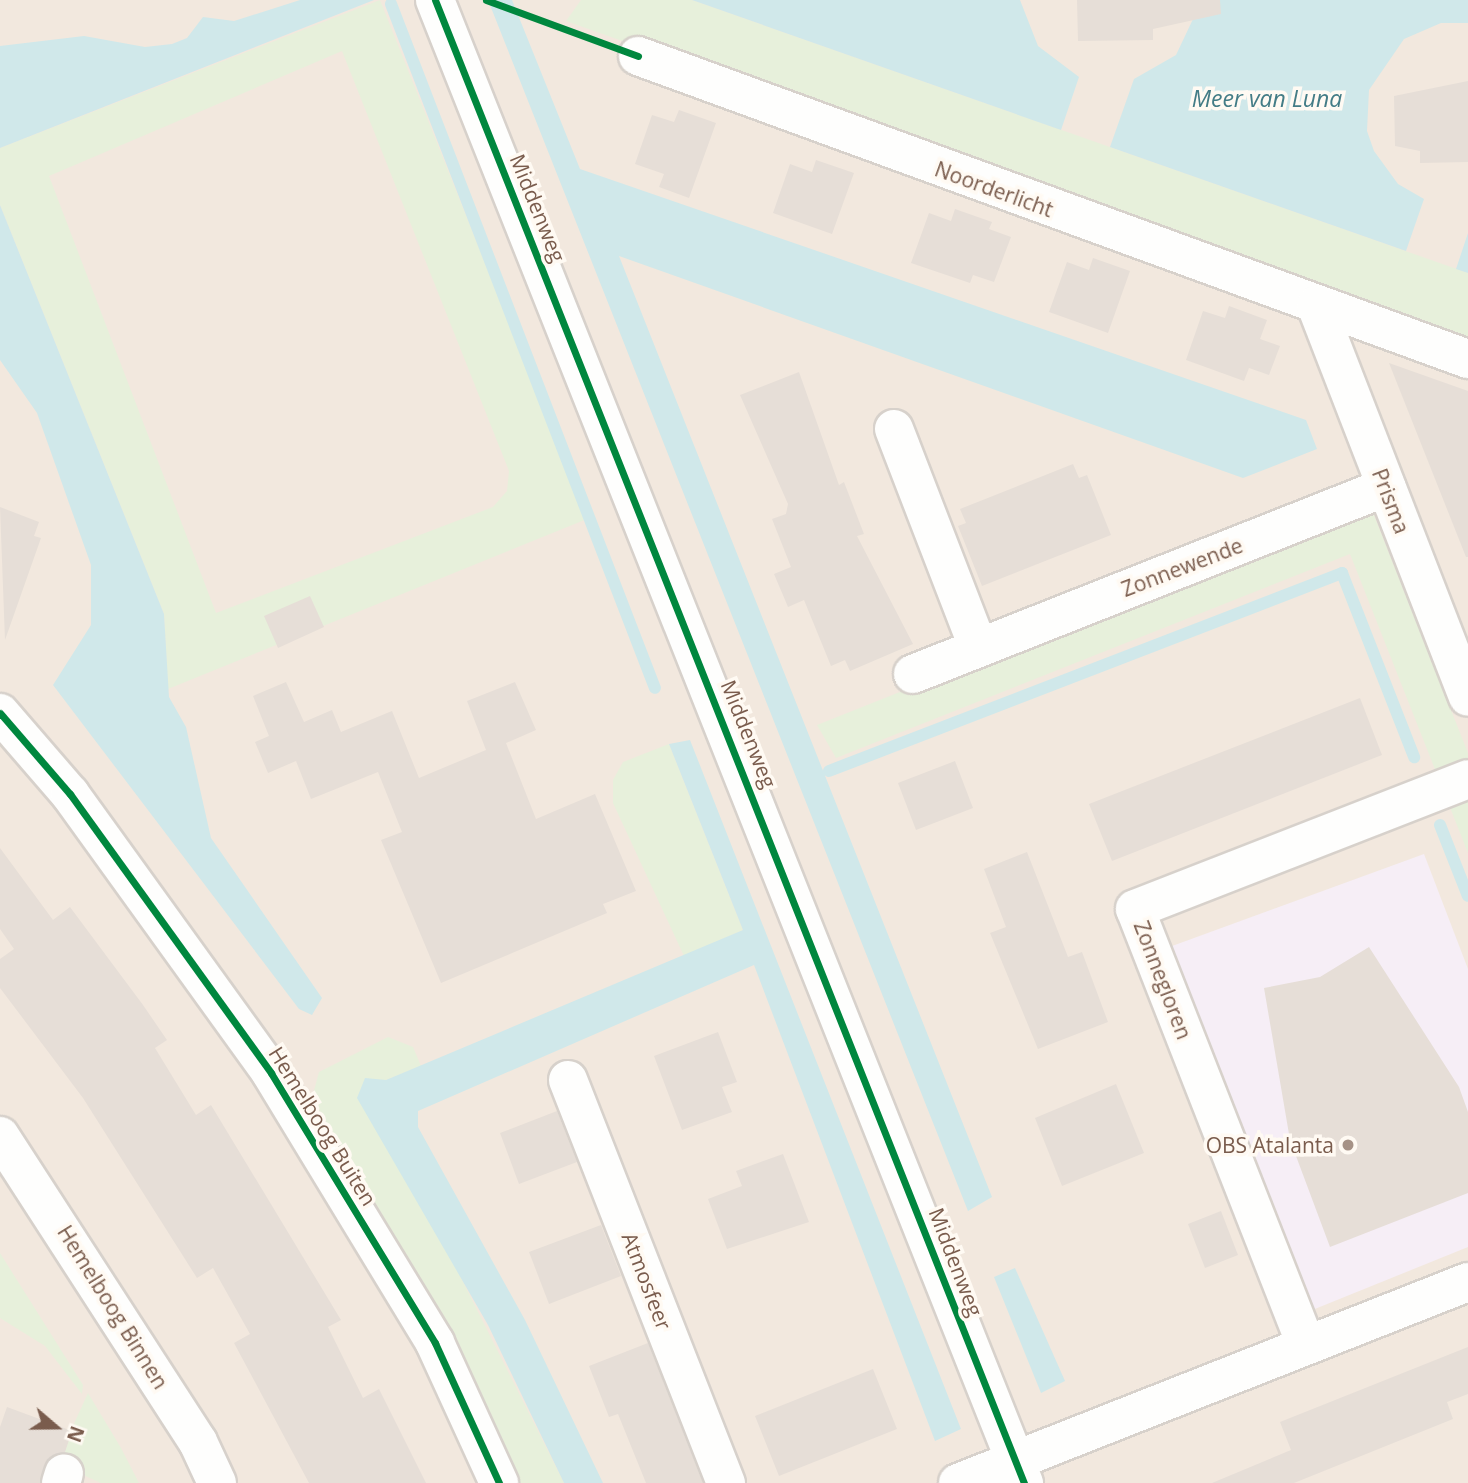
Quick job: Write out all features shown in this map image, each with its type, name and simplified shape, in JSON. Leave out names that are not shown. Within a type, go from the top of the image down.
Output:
[{"type":"street","name":"Middenweg","points":[[435,0],[1020,1472]]},
{"type":"street","name":"Noorderlicht","points":[[638,56],[1468,359]]},
{"type":"street","name":"Prisma","points":[[1316,305],[1468,696]]},
{"type":"street","points":[[894,429],[978,647]]},
{"type":"street","name":"Zonnewende","points":[[914,674],[1385,487]]},
{"type":"street","name":"Hemelboog Buiten","points":[[0,713],[70,794],[271,1073],[435,1343],[499,1483]]},
{"type":"street","name":"Zonnegloren","points":[[1306,1345],[1135,909],[1468,779]]},
{"type":"street","name":"Atmosfeer","points":[[568,1080],[726,1483]]},
{"type":"street","name":"Hemelboog Binnen","points":[[0,1136],[198,1442],[217,1483]]},
{"type":"street","points":[[958,1483],[1020,1472],[1306,1345],[1468,1282]]},
{"type":"shaded area","points":[[0,0],[1468,0],[1468,1483],[0,1483]]},
{"type":"shaded area","name":"OBS Atalanta","points":[[1424,854],[1468,969],[1468,1247],[1295,1317],[1153,953]]},
{"type":"green space","points":[[380,0],[587,519],[168,689],[164,614],[0,205],[0,148]],"holes":[[[342,51],[509,471],[507,491],[493,507],[216,613],[49,176]]]},
{"type":"green space","points":[[581,0],[692,0],[1468,273],[1468,341],[566,21]]},
{"type":"green space","points":[[1370,505],[1468,753],[1468,853],[1350,554],[836,758],[817,725]]},
{"type":"green space","points":[[669,744],[743,930],[684,956],[613,803],[613,780],[623,762]]},
{"type":"green space","points":[[388,1037],[413,1047],[421,1066],[386,1080],[444,1244],[564,1483],[520,1483],[419,1283],[317,1113],[312,1098],[319,1072]]},
{"type":"green space","points":[[0,1253],[83,1385],[82,1394],[45,1346],[0,1318]]},
{"type":"green space","points":[[88,1393],[139,1483],[101,1483],[56,1463]]},
{"type":"water","points":[[300,0],[374,0],[0,148],[0,46],[84,36],[145,47],[172,44],[187,38],[203,17],[234,21]]},
{"type":"water","points":[[488,0],[512,0],[580,169],[1306,420],[1317,449],[1243,478],[619,256],[992,1197],[968,1211]]},
{"type":"water","points":[[692,0],[1020,0],[1038,46],[1079,77],[1061,130]]},
{"type":"water","name":"Meer van Luna","points":[[1202,0],[1468,0],[1468,23],[1441,23],[1404,39],[1369,90],[1367,131],[1374,151],[1398,184],[1424,199],[1406,251],[1110,147],[1134,79],[1176,55]]},
{"type":"water","points":[[0,205],[164,614],[169,697],[186,727],[211,838],[322,998],[312,1015],[299,1009],[53,685],[91,625],[91,565],[37,413],[0,360]]},
{"type":"water","points":[[1468,233],[1468,273],[1456,269]]},
{"type":"water","points":[[690,740],[961,1429],[935,1441],[754,965],[418,1111],[418,1127],[525,1320],[603,1483],[564,1483],[488,1325],[357,1098],[365,1078],[386,1080],[743,930],[669,744]]},
{"type":"water","points":[[1015,1268],[1065,1381],[1041,1393],[994,1277]]},
{"type":"building","points":[[1077,0],[1220,0],[1221,14],[1153,29],[1153,40],[1078,41]]},
{"type":"building","points":[[1468,81],[1468,162],[1420,163],[1420,151],[1395,146],[1394,96]]},
{"type":"building","points":[[679,110],[716,123],[689,198],[659,187],[664,174],[635,164],[652,115],[674,122]]},
{"type":"building","points":[[816,160],[854,173],[832,234],[773,213],[790,164],[812,172]]},
{"type":"building","points":[[955,209],[992,222],[989,229],[1011,237],[994,282],[973,275],[970,283],[911,263],[929,213],[951,221]]},
{"type":"building","points":[[1093,258],[1130,271],[1108,333],[1049,312],[1067,262],[1089,270]]},
{"type":"building","points":[[1229,306],[1267,320],[1260,339],[1280,346],[1269,375],[1249,368],[1244,381],[1186,360],[1203,311],[1225,318]]},
{"type":"building","points":[[1389,363],[1468,391],[1468,557],[1466,557]]},
{"type":"building","points":[[799,372],[839,485],[844,482],[864,534],[857,536],[913,644],[850,671],[845,660],[831,666],[804,600],[788,607],[774,574],[791,567],[772,519],[786,514],[788,504],[740,395]]},
{"type":"building","points":[[1073,464],[1079,478],[1087,475],[1111,535],[982,586],[958,526],[966,523],[960,509]]},
{"type":"building","points":[[0,507],[39,522],[34,536],[41,538],[5,640]]},
{"type":"building","points":[[310,596],[324,627],[278,648],[264,616]]},
{"type":"building","points":[[286,682],[304,722],[332,710],[341,732],[392,711],[419,778],[486,750],[467,701],[515,682],[536,730],[506,743],[536,819],[595,794],[636,891],[603,904],[607,913],[441,983],[381,840],[402,832],[378,772],[311,799],[296,761],[268,773],[255,742],[269,736],[253,696]]},
{"type":"building","points":[[1360,698],[1382,755],[1112,861],[1089,804]]},
{"type":"building","points":[[955,761],[973,808],[916,830],[898,783]]},
{"type":"building","points":[[0,848],[53,920],[70,907],[143,1005],[167,1040],[155,1048],[196,1115],[211,1105],[341,1320],[328,1327],[363,1398],[379,1389],[426,1483],[309,1483],[234,1343],[250,1334],[213,1268],[197,1278],[83,1098],[0,988],[0,959],[14,949],[0,929]]},
{"type":"building","points":[[1027,852],[1068,957],[1082,952],[1108,1022],[1038,1049],[990,933],[1006,927],[984,869]]},
{"type":"building","points":[[1369,947],[1459,1087],[1468,1112],[1468,1193],[1330,1247],[1290,1140],[1264,988],[1320,977]]},
{"type":"building","points":[[718,1032],[737,1082],[722,1087],[732,1112],[682,1130],[654,1056]]},
{"type":"building","points":[[1116,1084],[1144,1153],[1062,1186],[1035,1118]]},
{"type":"building","points":[[557,1111],[577,1162],[519,1184],[500,1133]]},
{"type":"building","points":[[783,1154],[809,1222],[727,1249],[708,1199],[742,1186],[736,1171]]},
{"type":"building","points":[[1221,1211],[1238,1255],[1205,1268],[1188,1224]]},
{"type":"building","points":[[601,1225],[621,1276],[549,1304],[529,1252]]},
{"type":"building","points":[[648,1343],[703,1483],[646,1483],[618,1414],[609,1417],[589,1366]]},
{"type":"building","points":[[1468,1347],[1468,1394],[1447,1402],[1453,1419],[1294,1483],[1212,1483],[1291,1450],[1280,1422]]},
{"type":"building","points":[[873,1369],[897,1429],[779,1476],[755,1416]]},
{"type":"building","points":[[7,1407],[72,1431],[65,1452],[49,1458],[40,1483],[0,1483],[0,1427]]},
{"type":"waterway","points":[[391,4],[655,688]]},
{"type":"waterway","points":[[829,771],[1342,573],[1414,757]]},
{"type":"waterway","points":[[1440,825],[1468,896]]},
{"type":"cycle path","points":[[435,0],[1024,1483]]},
{"type":"cycle path","points":[[486,0],[638,56]]},
{"type":"cycle path","points":[[0,713],[70,794],[271,1073],[435,1343],[499,1483]]},
{"type":"place","name":"OBS Atalanta","points":[[1348,1145]]}]
